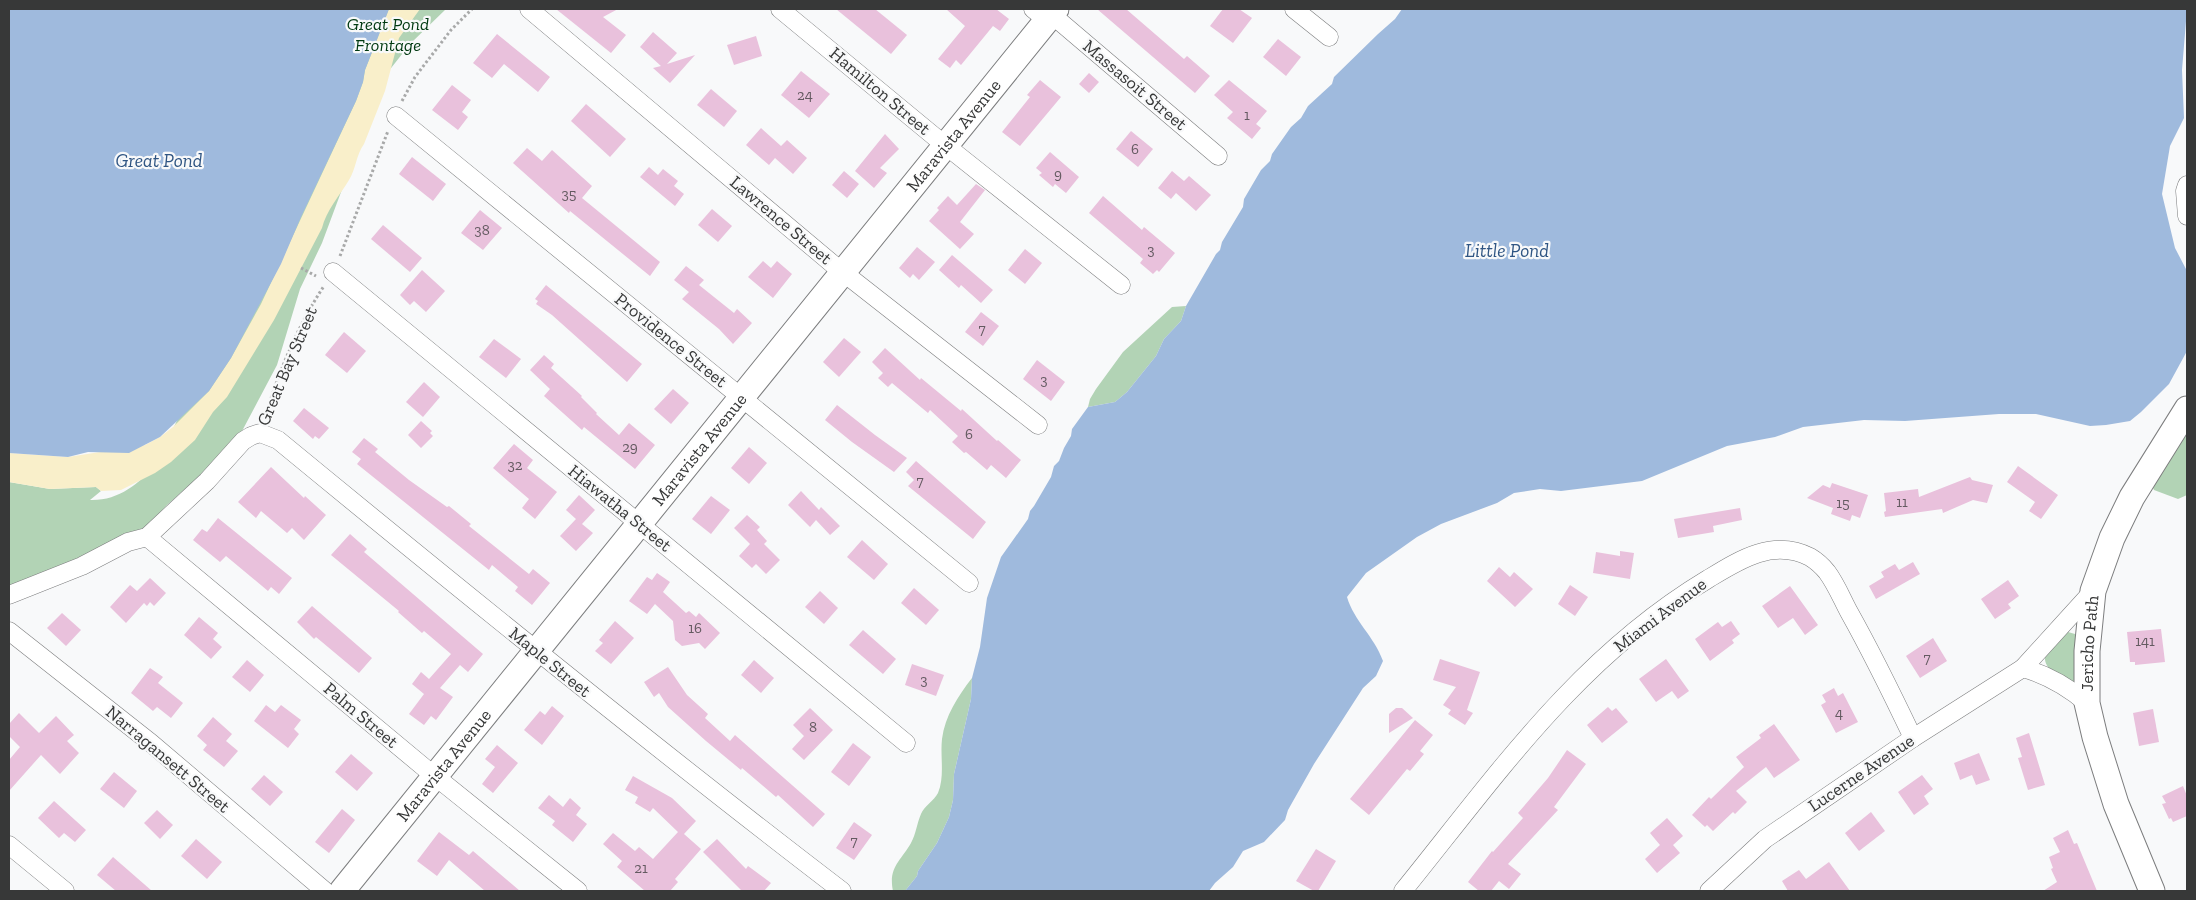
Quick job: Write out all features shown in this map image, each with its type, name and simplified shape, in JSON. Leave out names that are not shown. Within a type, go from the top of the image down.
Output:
[{"type":"main road","name":"Maravista Avenue","points":[[342,891],[537,652],[740,397],[946,145],[1047,13]]},
{"type":"main road","name":"Jericho Path","points":[[2152,891],[2130,840],[2106,775],[2087,703],[2087,651],[2093,591],[2112,538],[2132,497],[2187,409]]},
{"type":"street","name":"Lawrence Street","points":[[529,9],[843,271],[1038,425]]},
{"type":"street","name":"Hamilton Street","points":[[780,9],[1121,285]]},
{"type":"street","points":[[1294,9],[1329,37]]},
{"type":"street","name":"Massasoit Street","points":[[1047,13],[1218,156]]},
{"type":"street","name":"Providence Street","points":[[396,116],[969,583]]},
{"type":"street","points":[[2187,185],[2185,191],[2187,216]]},
{"type":"street","name":"Hiawatha Street","points":[[324,274],[640,524],[906,743]]},
{"type":"street","name":"Great Bay Street","points":[[9,595],[82,566],[128,542],[146,536],[207,481],[243,442],[251,436],[260,433]]},
{"type":"street","name":"Maple Street","points":[[260,433],[278,440],[537,652],[717,795],[842,891]]},
{"type":"street","name":"Palm Street","points":[[146,536],[435,777],[578,891]]},
{"type":"street","name":"Miami Avenue","points":[[1403,891],[1509,758],[1562,698],[1624,639],[1685,593],[1744,557],[1787,549],[1811,558],[1827,572],[1874,656],[1913,738]]},
{"type":"street","name":"Lucerne Avenue","points":[[1709,891],[1765,839],[1913,738],[2023,668],[2093,591]]},
{"type":"street","name":"Narragansett Street","points":[[9,631],[151,743],[325,891]]},
{"type":"street","points":[[2023,668],[2046,676],[2072,690],[2087,703]]},
{"type":"street","points":[[9,845],[65,891]]},
{"type":"path","name":"Great Bay Street","points":[[260,433],[268,407],[295,339],[312,305],[324,274],[357,215],[385,137],[396,116],[401,101],[415,77],[451,30],[472,9]]},
{"type":"path","points":[[301,268],[324,274]]},
{"type":"green space","name":"Great Pond Frontage","points":[[376,9],[446,9],[410,44],[384,77],[322,243],[300,289],[277,365],[241,433],[218,460],[167,505],[149,525],[9,597],[9,482],[50,489],[96,487],[101,491],[90,500],[100,500],[110,498],[127,490],[156,464]]},
{"type":"green space","points":[[1186,306],[1181,321],[1164,339],[1156,356],[1127,392],[1115,402],[1088,407],[1096,389],[1123,352],[1172,307]]},
{"type":"green space","points":[[2187,431],[2187,495],[2178,499],[2154,490],[2151,484]]},
{"type":"green space","points":[[2068,632],[2075,634],[2078,638],[2076,683],[2055,674],[2045,661],[2045,656]]},
{"type":"green space","points":[[972,678],[971,699],[954,774],[953,800],[949,817],[937,843],[918,871],[917,876],[905,891],[893,891],[892,876],[896,865],[913,840],[922,811],[936,796],[940,787],[942,739],[946,722],[957,699]]},
{"type":"sand","points":[[389,9],[420,9],[399,38],[385,91],[351,176],[330,209],[274,320],[227,397],[213,412],[195,440],[171,462],[155,473],[121,490],[101,491],[96,487],[50,489],[9,482],[9,453],[68,457],[145,445],[173,427],[209,391],[231,358],[261,304],[356,101],[365,70]]},
{"type":"water","name":"Great Pond","points":[[9,9],[389,9],[365,70],[356,101],[281,264],[231,358],[209,391],[160,437],[129,453],[88,452],[68,457],[9,453]]},
{"type":"water","name":"Little Pond","points":[[1402,9],[2187,9],[2182,70],[2184,118],[2170,146],[2162,194],[2175,248],[2187,271],[2187,351],[2169,384],[2130,421],[2090,426],[2036,414],[1999,414],[1905,421],[1864,420],[1803,427],[1775,437],[1727,446],[1642,481],[1561,491],[1540,489],[1514,493],[1497,503],[1441,524],[1417,537],[1366,573],[1347,597],[1354,614],[1375,644],[1383,661],[1376,676],[1363,688],[1314,764],[1288,810],[1285,820],[1264,842],[1243,851],[1233,867],[1209,891],[905,891],[917,876],[918,871],[937,843],[949,817],[953,800],[954,774],[971,699],[972,678],[980,647],[987,598],[1001,557],[1028,519],[1030,511],[1051,477],[1054,466],[1059,461],[1071,436],[1072,429],[1088,407],[1115,402],[1127,392],[1156,356],[1164,339],[1181,321],[1186,306],[1220,250],[1222,242],[1243,207],[1244,199],[1261,170],[1270,161],[1272,154],[1291,127],[1301,118],[1308,106],[1332,84],[1334,77],[1395,19]]},
{"type":"building","points":[[556,9],[618,9],[603,17],[626,35],[611,53]]},
{"type":"building","points":[[836,9],[875,9],[907,35],[891,54]]},
{"type":"building","points":[[946,9],[996,9],[1009,19],[1000,31],[993,26],[961,65],[956,60],[950,68],[938,59],[965,26]]},
{"type":"building","points":[[1097,9],[1126,9],[1184,59],[1187,56],[1210,76],[1195,93]]},
{"type":"building","points":[[1223,9],[1239,9],[1252,18],[1233,43],[1210,26]]},
{"type":"building","points":[[653,32],[677,53],[667,64],[695,55],[670,83],[653,68],[661,66],[640,47]]},
{"type":"building","points":[[497,34],[550,77],[538,92],[504,64],[492,78],[473,63]]},
{"type":"building","points":[[756,36],[762,56],[734,65],[727,45]]},
{"type":"building","points":[[1278,39],[1301,57],[1286,76],[1263,57]]},
{"type":"building","points":[[801,71],[830,94],[809,118],[781,95]]},
{"type":"building","points":[[1089,73],[1099,82],[1089,93],[1079,84]]},
{"type":"building","points":[[1040,80],[1061,97],[1020,146],[1002,132],[1030,97],[1027,95]]},
{"type":"building","points":[[1229,80],[1267,111],[1256,124],[1261,128],[1252,139],[1227,118],[1233,112],[1214,95]]},
{"type":"building","points":[[452,85],[471,100],[462,112],[468,117],[458,130],[432,110]]},
{"type":"building","points":[[711,89],[737,111],[724,127],[697,105]]},
{"type":"building","points":[[586,104],[626,139],[610,157],[571,121]]},
{"type":"building","points":[[761,128],[781,146],[787,140],[807,158],[793,174],[775,158],[769,165],[746,145]]},
{"type":"building","points":[[1131,131],[1153,149],[1138,167],[1116,149]]},
{"type":"building","points":[[885,134],[899,149],[880,168],[887,173],[874,188],[855,171]]},
{"type":"building","points":[[527,148],[542,161],[552,150],[592,186],[582,198],[660,262],[650,276],[570,211],[569,213],[513,163]]},
{"type":"building","points":[[1050,152],[1079,177],[1066,193],[1055,184],[1053,187],[1039,175],[1042,173],[1036,168]]},
{"type":"building","points":[[412,157],[446,184],[433,201],[399,174]]},
{"type":"building","points":[[649,167],[658,175],[663,169],[678,181],[674,186],[684,194],[675,206],[640,177]]},
{"type":"building","points":[[844,171],[859,184],[847,198],[832,185]]},
{"type":"building","points":[[1172,171],[1184,181],[1189,176],[1211,195],[1196,211],[1176,193],[1171,199],[1158,188]]},
{"type":"building","points":[[976,184],[985,190],[960,222],[974,234],[960,249],[929,221],[948,196],[957,205]]},
{"type":"building","points":[[1103,196],[1142,230],[1144,227],[1175,253],[1159,272],[1157,270],[1153,274],[1140,263],[1143,259],[1089,213]]},
{"type":"building","points":[[712,209],[732,226],[718,242],[698,225]]},
{"type":"building","points":[[480,210],[502,228],[483,250],[461,233]]},
{"type":"building","points":[[383,225],[422,258],[410,272],[371,239]]},
{"type":"building","points":[[917,247],[935,262],[919,280],[913,274],[910,278],[899,268]]},
{"type":"building","points":[[1025,249],[1042,263],[1025,284],[1008,270]]},
{"type":"building","points":[[952,255],[993,290],[981,303],[961,285],[959,288],[939,270]]},
{"type":"building","points":[[763,261],[771,268],[777,261],[792,274],[773,298],[748,277]]},
{"type":"building","points":[[686,266],[704,280],[699,285],[734,313],[737,309],[752,323],[733,344],[719,329],[682,299],[689,292],[674,280]]},
{"type":"building","points":[[422,270],[445,291],[426,312],[414,301],[410,305],[400,295]]},
{"type":"building","points":[[546,285],[642,364],[627,382],[552,315],[536,304],[538,301],[535,299]]},
{"type":"building","points":[[981,312],[999,326],[983,346],[965,332]]},
{"type":"building","points":[[344,332],[366,351],[347,373],[325,355]]},
{"type":"building","points":[[844,338],[861,352],[839,377],[823,362]]},
{"type":"building","points":[[494,339],[521,359],[506,378],[479,357]]},
{"type":"building","points":[[885,348],[920,380],[921,378],[961,411],[962,409],[1021,460],[1006,478],[991,465],[987,470],[966,452],[964,453],[952,442],[958,436],[930,410],[928,413],[892,383],[888,387],[878,378],[883,373],[872,362]]},
{"type":"building","points":[[544,355],[554,364],[551,368],[582,396],[596,414],[619,435],[629,423],[655,445],[635,469],[584,427],[582,430],[544,396],[550,389],[530,370]]},
{"type":"building","points":[[1037,360],[1065,382],[1051,401],[1023,379]]},
{"type":"building","points":[[424,382],[440,397],[423,417],[406,402]]},
{"type":"building","points":[[673,389],[689,403],[671,424],[654,409]]},
{"type":"building","points":[[837,405],[907,458],[894,472],[825,420]]},
{"type":"building","points":[[304,408],[329,428],[319,439],[315,436],[313,439],[293,421]]},
{"type":"building","points":[[421,421],[432,431],[430,433],[433,436],[421,448],[408,435]]},
{"type":"building","points":[[364,438],[378,449],[375,452],[409,480],[447,507],[449,506],[471,524],[469,526],[529,574],[533,569],[550,583],[532,605],[515,591],[518,587],[492,565],[489,570],[357,464],[361,459],[352,452]]},
{"type":"building","points":[[514,444],[533,460],[527,468],[557,492],[535,519],[522,508],[529,499],[493,468]]},
{"type":"building","points":[[749,447],[767,463],[749,484],[731,468]]},
{"type":"building","points":[[916,461],[986,522],[973,539],[908,486],[914,480],[906,472]]},
{"type":"building","points":[[2018,466],[2058,495],[2041,519],[2029,511],[2035,502],[2007,482]]},
{"type":"building","points":[[271,467],[304,498],[305,496],[326,515],[304,540],[292,528],[287,533],[261,511],[256,518],[238,502]]},
{"type":"building","points":[[1970,477],[1972,480],[1993,485],[1987,503],[1973,500],[1943,513],[1942,509],[1885,517],[1884,493],[1918,489],[1919,497]]},
{"type":"building","points":[[1832,483],[1868,495],[1860,518],[1852,515],[1850,521],[1831,514],[1833,508],[1807,498],[1823,485],[1830,488]]},
{"type":"building","points":[[801,491],[819,510],[821,507],[840,526],[830,535],[816,520],[810,527],[788,505]]},
{"type":"building","points":[[579,495],[595,510],[582,524],[593,533],[576,551],[560,536],[576,519],[566,510]]},
{"type":"building","points":[[711,496],[730,510],[711,534],[692,519]]},
{"type":"building","points":[[1740,508],[1742,520],[1713,526],[1714,532],[1678,538],[1674,519]]},
{"type":"building","points":[[747,515],[760,527],[757,530],[767,541],[764,544],[780,560],[766,574],[756,564],[752,568],[739,556],[750,544],[734,528]]},
{"type":"building","points":[[218,518],[292,578],[279,594],[271,587],[268,591],[226,556],[220,562],[193,540],[202,529],[207,532]]},
{"type":"building","points":[[350,534],[367,549],[364,552],[483,654],[468,672],[460,665],[440,688],[453,697],[436,720],[431,716],[424,725],[409,714],[424,694],[412,684],[421,672],[429,679],[451,654],[424,631],[422,633],[399,611],[331,555]]},
{"type":"building","points":[[862,540],[888,564],[874,580],[847,557]]},
{"type":"building","points":[[1620,551],[1634,553],[1630,579],[1593,573],[1596,552],[1620,556]]},
{"type":"building","points":[[1913,562],[1920,574],[1876,599],[1869,586],[1884,577],[1881,572],[1895,564],[1899,570]]},
{"type":"building","points":[[1499,567],[1510,577],[1514,572],[1533,589],[1515,607],[1487,581]]},
{"type":"building","points":[[657,573],[670,582],[663,592],[686,613],[689,611],[696,617],[699,613],[720,633],[705,649],[699,643],[682,646],[675,640],[673,621],[655,604],[647,614],[629,601],[647,577],[652,580]]},
{"type":"building","points":[[150,578],[166,593],[154,606],[150,602],[147,606],[144,603],[126,623],[110,607],[130,585],[137,591]]},
{"type":"building","points":[[2008,580],[2019,596],[2008,604],[2011,608],[1995,619],[1981,599]]},
{"type":"building","points":[[1570,585],[1588,597],[1575,616],[1558,604]]},
{"type":"building","points":[[1790,586],[1818,625],[1805,635],[1793,618],[1778,628],[1762,606]]},
{"type":"building","points":[[914,588],[939,610],[926,625],[901,603]]},
{"type":"building","points":[[820,591],[838,608],[824,624],[805,607]]},
{"type":"building","points":[[312,606],[372,658],[359,673],[316,637],[314,639],[297,622]]},
{"type":"building","points":[[62,613],[81,630],[66,646],[47,628]]},
{"type":"building","points":[[199,617],[218,633],[213,639],[222,647],[211,659],[184,635]]},
{"type":"building","points":[[615,621],[634,638],[611,664],[595,651],[603,643],[599,640]]},
{"type":"building","points":[[1731,621],[1740,634],[1732,640],[1734,643],[1710,661],[1695,639],[1718,622],[1722,627]]},
{"type":"building","points":[[2161,629],[2165,662],[2135,665],[2135,662],[2130,662],[2127,632]]},
{"type":"building","points":[[863,630],[896,659],[883,674],[849,645]]},
{"type":"building","points":[[1933,638],[1947,661],[1920,678],[1906,656]]},
{"type":"building","points":[[1440,659],[1480,672],[1467,710],[1473,713],[1465,725],[1448,714],[1451,710],[1443,705],[1456,687],[1433,680]]},
{"type":"building","points":[[1666,659],[1689,691],[1678,699],[1672,691],[1656,702],[1639,679]]},
{"type":"building","points":[[247,660],[264,675],[250,692],[232,677]]},
{"type":"building","points":[[754,660],[774,678],[761,693],[741,675]]},
{"type":"building","points":[[912,664],[944,675],[936,696],[905,685]]},
{"type":"building","points":[[668,667],[687,695],[708,714],[705,718],[730,741],[735,735],[825,814],[813,827],[778,795],[776,797],[706,741],[668,707],[659,693],[654,697],[644,682]]},
{"type":"building","points":[[150,668],[163,677],[158,683],[183,703],[171,718],[157,707],[153,711],[131,693]]},
{"type":"building","points":[[1834,688],[1838,696],[1843,693],[1858,722],[1836,733],[1821,705],[1826,702],[1822,695]]},
{"type":"building","points":[[266,705],[275,712],[281,705],[301,720],[294,729],[299,734],[288,748],[254,721]]},
{"type":"building","points":[[552,706],[564,716],[542,745],[524,730],[540,711],[545,715]]},
{"type":"building","points":[[1608,707],[1612,711],[1616,708],[1628,722],[1602,743],[1587,725]]},
{"type":"building","points":[[810,708],[833,730],[804,760],[792,749],[804,736],[793,725]]},
{"type":"building","points":[[1396,708],[1402,708],[1413,718],[1389,733],[1389,714]]},
{"type":"building","points":[[2153,709],[2159,742],[2139,746],[2133,713]]},
{"type":"building","points":[[19,713],[39,733],[56,716],[74,735],[67,741],[79,753],[60,774],[41,755],[9,791],[9,760],[20,747],[9,736],[9,724]]},
{"type":"building","points":[[213,717],[232,734],[226,741],[238,751],[224,767],[203,750],[207,745],[197,736]]},
{"type":"building","points":[[1415,720],[1433,735],[1420,751],[1424,754],[1410,771],[1407,769],[1369,815],[1350,799]]},
{"type":"building","points":[[1774,724],[1800,760],[1774,778],[1766,767],[1736,791],[1747,802],[1735,814],[1733,812],[1713,831],[1707,825],[1705,827],[1692,815],[1709,797],[1711,799],[1744,767],[1736,757],[1761,738],[1759,735]]},
{"type":"building","points":[[2029,733],[2045,785],[2028,790],[2018,758],[2022,757],[2016,738]]},
{"type":"building","points":[[853,743],[871,757],[849,786],[831,772]]},
{"type":"building","points":[[497,745],[518,763],[493,793],[482,784],[495,767],[485,759]]},
{"type":"building","points":[[1567,750],[1586,764],[1554,807],[1558,810],[1508,864],[1521,874],[1509,889],[1499,881],[1491,891],[1479,891],[1468,882],[1492,851],[1523,818],[1518,813],[1548,778]]},
{"type":"building","points":[[1979,753],[1990,780],[1976,785],[1972,775],[1960,780],[1954,763]]},
{"type":"building","points":[[351,754],[373,773],[357,791],[335,772]]},
{"type":"building","points":[[114,772],[137,791],[124,808],[100,789]]},
{"type":"building","points":[[264,775],[283,792],[270,806],[251,789]]},
{"type":"building","points":[[1922,775],[1933,789],[1924,796],[1929,804],[1914,815],[1898,792]]},
{"type":"building","points":[[633,776],[672,798],[696,821],[684,834],[701,849],[675,879],[678,882],[670,891],[645,891],[617,867],[622,861],[603,844],[613,833],[635,851],[639,847],[653,859],[678,832],[653,808],[650,812],[635,803],[638,797],[625,790]]},
{"type":"building","points":[[2183,786],[2187,796],[2187,816],[2173,822],[2171,818],[2169,819],[2162,804],[2166,803],[2162,796]]},
{"type":"building","points":[[549,795],[563,807],[570,798],[581,808],[576,815],[587,824],[573,842],[552,825],[555,821],[538,808]]},
{"type":"building","points":[[54,801],[86,830],[75,842],[64,833],[59,838],[38,818]]},
{"type":"building","points":[[342,809],[355,820],[329,853],[315,842]]},
{"type":"building","points":[[157,810],[173,825],[160,839],[144,823]]},
{"type":"building","points":[[1871,812],[1885,831],[1859,851],[1845,833]]},
{"type":"building","points":[[1667,818],[1683,836],[1673,845],[1680,853],[1657,873],[1645,859],[1660,845],[1650,833]]},
{"type":"building","points":[[854,822],[872,835],[854,860],[836,848]]},
{"type":"building","points":[[2068,830],[2074,844],[2077,843],[2097,891],[2043,891],[2057,882],[2051,869],[2053,868],[2049,857],[2060,852],[2053,838]]},
{"type":"building","points":[[439,832],[469,855],[473,851],[520,891],[485,891],[449,860],[437,876],[417,861]]},
{"type":"building","points":[[196,839],[222,862],[207,879],[181,856]]},
{"type":"building","points":[[717,839],[746,869],[748,866],[771,883],[764,891],[742,891],[703,852]]},
{"type":"building","points":[[1316,849],[1336,861],[1318,891],[1314,891],[1296,881]]},
{"type":"building","points":[[113,857],[152,891],[116,891],[97,875]]},
{"type":"building","points":[[1829,862],[1850,891],[1788,891],[1782,881],[1799,870],[1806,879]]}]
